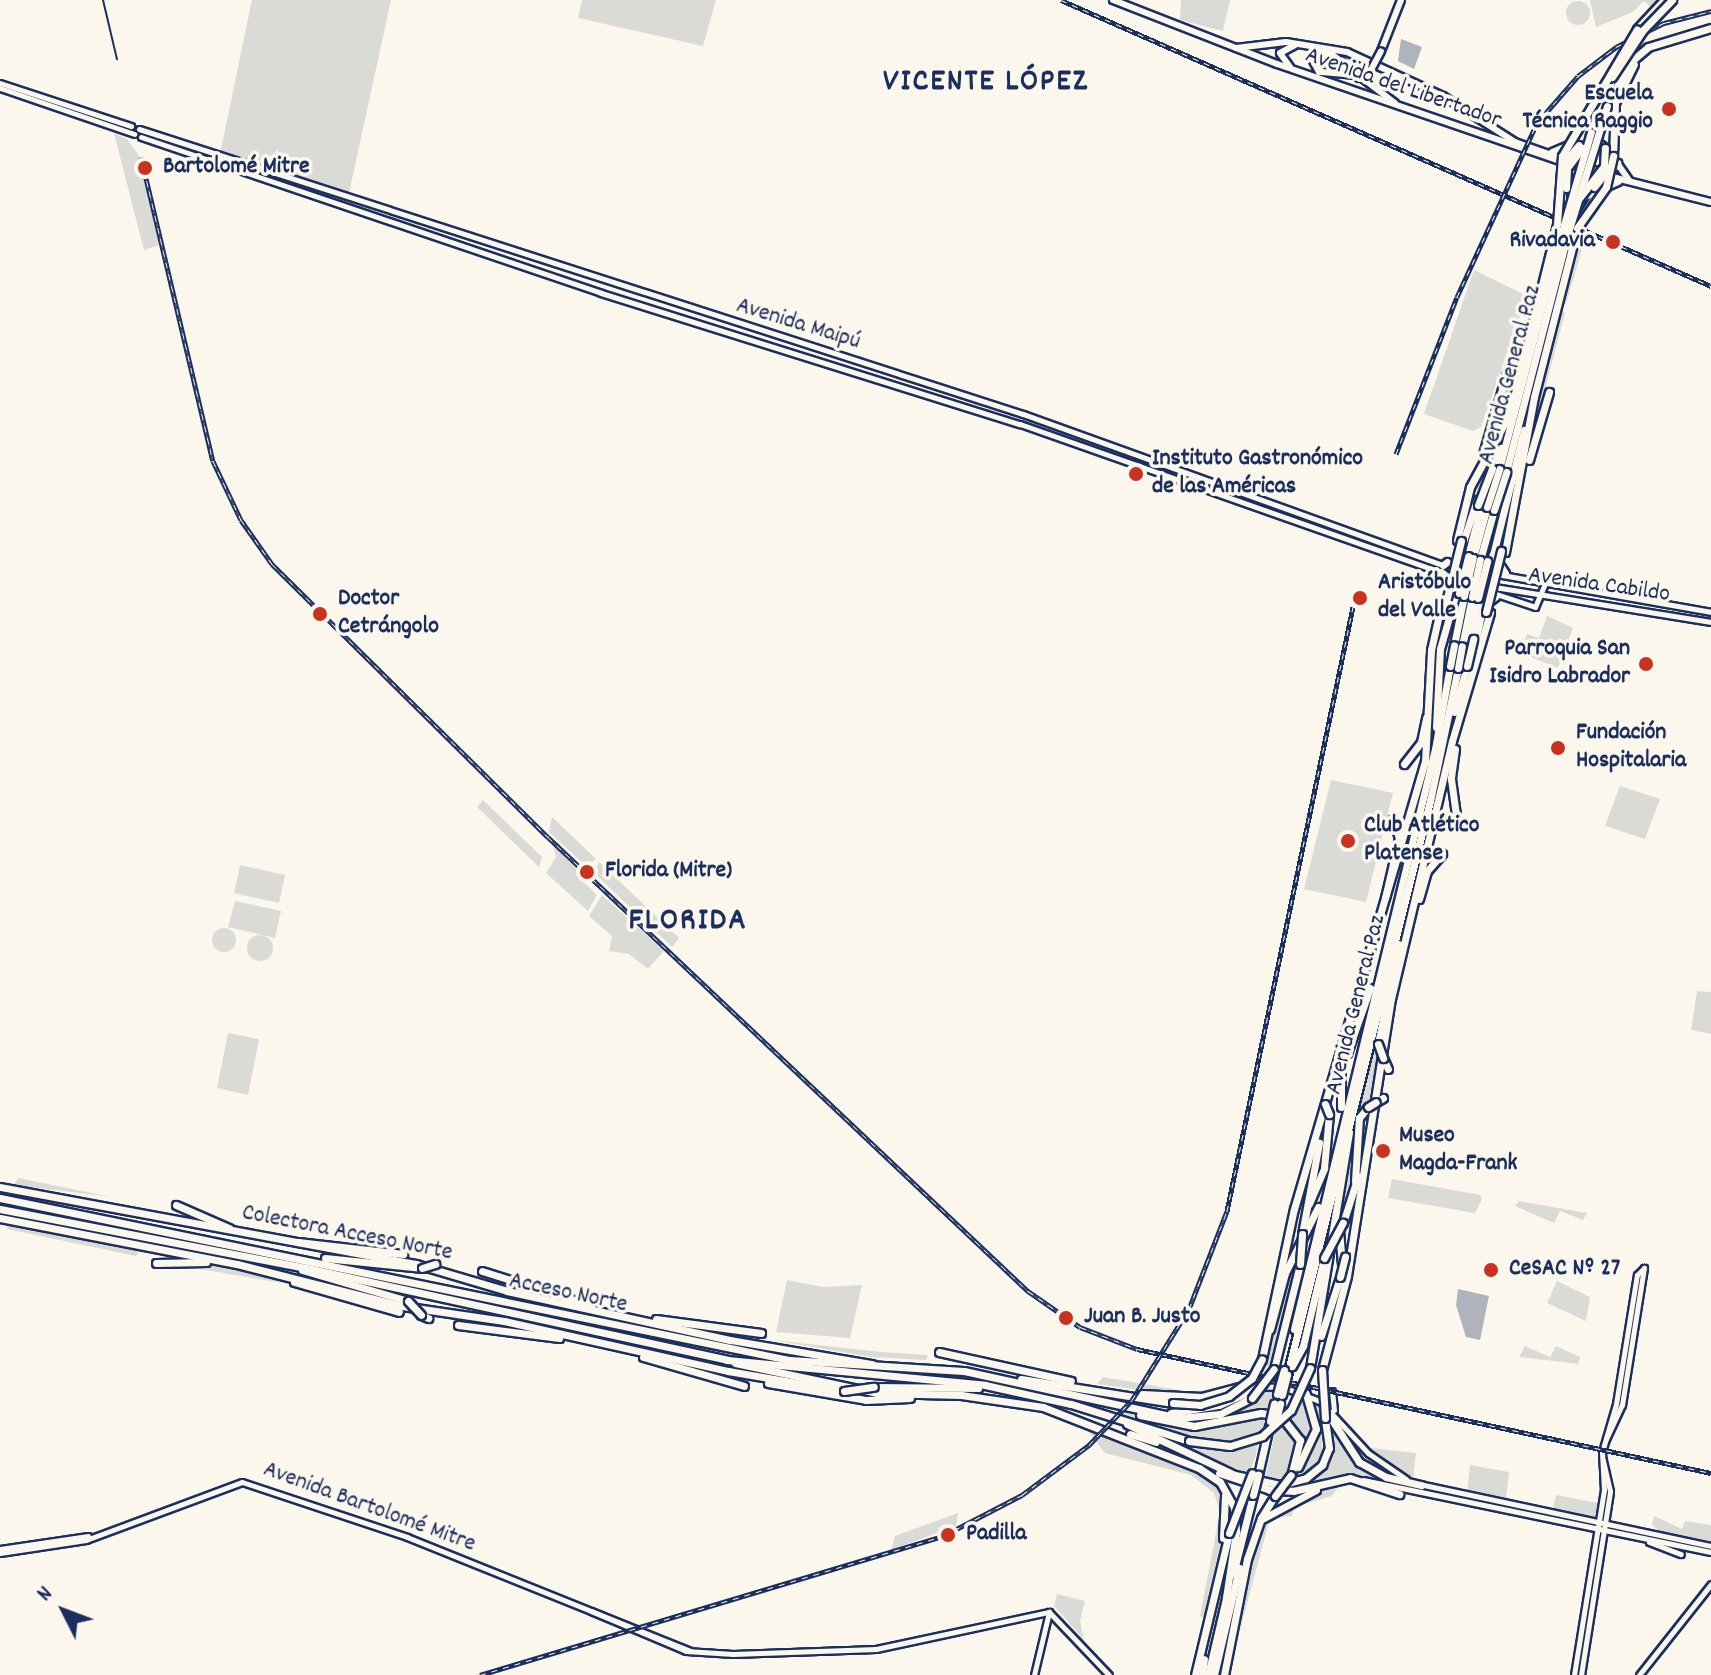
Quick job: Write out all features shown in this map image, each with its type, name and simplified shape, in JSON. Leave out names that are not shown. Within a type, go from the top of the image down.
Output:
[{"type":"highway","name":"Avenida General Paz","points":[[1550,295],[1562,156],[1630,37],[1664,0]]},
{"type":"highway","name":"Avenida General Paz","points":[[1498,469],[1550,295],[1572,233],[1591,132],[1624,56],[1672,0]]},
{"type":"highway","name":"Avenida General Paz","points":[[1216,1675],[1258,1474],[1287,1372],[1446,733],[1460,667],[1472,563],[1483,504],[1527,400],[1550,295],[1572,233],[1574,209],[1628,64],[1648,47],[1711,28]]},
{"type":"highway","points":[[1558,180],[1590,118],[1598,95]]},
{"type":"highway","points":[[1572,233],[1615,163],[1611,122],[1613,103]]},
{"type":"highway","name":"Avenida General Paz","points":[[1550,295],[1551,274],[1572,233],[1606,187],[1615,163],[1609,146],[1611,122]]},
{"type":"highway","points":[[1591,132],[1567,168],[1566,188],[1582,197],[1599,187],[1624,179]]},
{"type":"highway","points":[[1548,155],[1591,137],[1609,146],[1605,164],[1574,209]]},
{"type":"highway","points":[[1576,144],[1593,143],[1615,163]]},
{"type":"highway","points":[[1558,164],[1576,188],[1599,187]]},
{"type":"highway","points":[[1551,274],[1557,222],[1562,208],[1558,164]]},
{"type":"highway","name":"Avenida General Paz","points":[[1327,1114],[1425,762],[1429,688],[1444,601],[1477,473],[1507,422],[1546,311]]},
{"type":"highway","name":"Avenida General Paz","points":[[1218,1473],[1266,1480],[1300,1480],[1318,1470],[1328,1454],[1330,1415],[1322,1401],[1322,1370],[1329,1334],[1342,1302],[1369,1118],[1402,955],[1521,481],[1546,311]]},
{"type":"highway","points":[[1477,473],[1507,372]]},
{"type":"highway","points":[[1521,481],[1549,392]]},
{"type":"highway","points":[[1503,551],[1527,400]]},
{"type":"highway","points":[[1506,575],[1493,558],[1506,515],[1523,434]]},
{"type":"highway","points":[[1446,733],[1460,691],[1472,563],[1483,504],[1498,469]]},
{"type":"highway","points":[[1472,563],[1503,515],[1500,499],[1506,515]]},
{"type":"highway","points":[[1459,540],[1469,504],[1483,504]]},
{"type":"highway","points":[[1435,749],[1441,641],[1454,598],[1449,573]]},
{"type":"highway","points":[[1462,648],[1481,603],[1498,595]]},
{"type":"highway","points":[[1437,708],[1436,652],[1444,601]]},
{"type":"highway","points":[[1462,648],[1488,613]]},
{"type":"highway","points":[[1441,641],[1462,648]]},
{"type":"highway","name":"Avenida General Paz","points":[[1287,1372],[1296,1314],[1340,1127],[1435,749],[1460,667]]},
{"type":"highway","points":[[1404,764],[1423,738],[1429,688]]},
{"type":"highway","points":[[1456,814],[1451,773],[1464,705]]},
{"type":"highway","points":[[1375,947],[1399,838],[1393,819]]},
{"type":"highway","points":[[1402,955],[1427,871],[1442,854]]},
{"type":"highway","points":[[1388,1069],[1378,1044],[1402,911]]},
{"type":"highway","points":[[1340,1127],[1343,1056],[1389,933]]},
{"type":"highway","points":[[1331,1061],[1343,1056]]},
{"type":"highway","points":[[1313,1357],[1354,1098]]},
{"type":"highway","points":[[1276,1364],[1300,1264],[1303,1217],[1324,1168],[1327,1114],[1322,1101]]},
{"type":"highway","points":[[1355,1188],[1358,1123],[1375,1102]]},
{"type":"highway","points":[[1262,1359],[1294,1209],[1327,1114]]},
{"type":"highway","points":[[1287,1372],[1303,1346],[1324,1258],[1343,1223],[1355,1188],[1369,1118]]},
{"type":"highway","points":[[1103,1414],[1189,1441],[1230,1446],[1262,1436],[1291,1410],[1310,1368],[1340,1277],[1362,1178]]},
{"type":"highway","points":[[1014,1379],[1090,1387],[1173,1403],[1200,1405],[1229,1396],[1249,1381],[1262,1359],[1285,1273],[1326,1186]]},
{"type":"highway","name":"Colectora Acceso Norte","points":[[5,1188],[282,1243],[426,1266],[507,1291],[610,1314],[872,1364]]},
{"type":"highway","points":[[1329,1334],[1342,1283],[1339,1191]]},
{"type":"highway","name":"Acceso Norte","points":[[6,1199],[308,1258],[749,1353],[851,1368],[872,1364],[1014,1379],[1086,1403],[1103,1414]]},
{"type":"highway","points":[[176,1205],[266,1239]]},
{"type":"highway","points":[[3,1214],[237,1264],[392,1304],[504,1321],[728,1371],[844,1391],[874,1387],[1008,1390]]},
{"type":"highway","name":"Acceso Norte","points":[[3,1214],[140,1235],[727,1360],[1008,1390],[1128,1410]]},
{"type":"highway","points":[[1342,1302],[1362,1226]]},
{"type":"highway","points":[[282,1243],[403,1254]]},
{"type":"highway","points":[[308,1258],[422,1268],[437,1263]]},
{"type":"highway","points":[[156,1263],[237,1264]]},
{"type":"highway","points":[[293,1266],[408,1301],[425,1316]]},
{"type":"highway","points":[[262,1270],[399,1312]]},
{"type":"highway","points":[[482,1271],[610,1314]]},
{"type":"highway","points":[[1128,1410],[1201,1418],[1229,1411],[1252,1398],[1276,1364],[1296,1314]]},
{"type":"highway","points":[[621,1316],[761,1333]]},
{"type":"highway","points":[[458,1325],[605,1344],[744,1386]]},
{"type":"highway","points":[[939,1352],[1058,1376],[1090,1387]]},
{"type":"highway","points":[[727,1360],[877,1393],[991,1398],[1079,1417],[1218,1473],[1263,1486],[1308,1488],[1337,1480],[1362,1480],[1399,1494]]},
{"type":"highway","points":[[728,1371],[781,1387],[866,1400],[933,1394]]},
{"type":"highway","points":[[1127,1394],[1202,1397],[1241,1386]]},
{"type":"highway","points":[[1138,1412],[1203,1409],[1264,1386]]},
{"type":"highway","points":[[1216,1675],[1258,1526],[1315,1433],[1314,1409],[1306,1393]]},
{"type":"highway","points":[[1128,1410],[1194,1426],[1261,1413],[1281,1416],[1300,1440],[1291,1475]]},
{"type":"highway","points":[[1103,1414],[1185,1451],[1218,1473],[1231,1499],[1236,1522],[1226,1597]]},
{"type":"highway","points":[[1330,1415],[1359,1462],[1386,1477],[1421,1485]]},
{"type":"highway","points":[[1107,1429],[1185,1451]]},
{"type":"highway","points":[[1216,1600],[1228,1517],[1218,1473]]},
{"type":"highway","points":[[1202,1675],[1229,1533],[1258,1474]]},
{"type":"highway","points":[[1258,1526],[1276,1508],[1337,1480]]},
{"type":"highway","name":"Avenida General Paz","points":[[1216,1675],[1226,1597],[1255,1495]]},
{"type":"highway","points":[[1195,1675],[1208,1637]]},
{"type":"main road","name":"Avenida del Libertador","points":[[1113,0],[1292,69],[1548,155]]},
{"type":"main road","points":[[1310,75],[1358,76],[1370,67],[1399,0]]},
{"type":"main road","name":"Avenida del Libertador","points":[[1236,48],[1303,43],[1355,55],[1466,111],[1498,135],[1548,155]]},
{"type":"main road","points":[[1292,69],[1280,52],[1303,43]]},
{"type":"main road","points":[[1358,76],[1321,72],[1311,57],[1319,51],[1330,53],[1408,110]]},
{"type":"main road","name":"Avenida Maipú","points":[[0,86],[129,129]]},
{"type":"main road","name":"Avenida Maipú","points":[[0,86],[653,299],[1009,409],[1449,573]]},
{"type":"main road","points":[[1456,126],[1467,120],[1466,111]]},
{"type":"main road","name":"Avenida Maipú","points":[[141,137],[601,293],[1020,424],[1449,573]]},
{"type":"main road","points":[[1548,155],[1558,164],[1570,163],[1711,202]]},
{"type":"main road","points":[[1615,163],[1624,179]]},
{"type":"main road","name":"Avenida Cabildo","points":[[1472,563],[1494,574],[1711,612]]},
{"type":"main road","name":"Avenida Cabildo","points":[[1472,563],[1506,575]]},
{"type":"main road","points":[[1543,596],[1545,583]]},
{"type":"main road","name":"Avenida Cabildo","points":[[1543,596],[1535,607],[1482,587],[1543,596],[1562,595],[1711,622]]},
{"type":"main road","points":[[1561,604],[1562,595]]},
{"type":"main road","points":[[1581,1675],[1601,1526],[1605,1440],[1637,1275],[1644,1268],[1622,1405],[1605,1440]]},
{"type":"main road","points":[[1241,1386],[1264,1386],[1306,1393],[1322,1401],[1332,1391],[1330,1415],[1340,1417],[1379,1463],[1421,1485],[1601,1526],[1681,1554]]},
{"type":"main road","points":[[1362,1480],[1711,1546]]},
{"type":"main road","name":"Avenida Bartolomé Mitre","points":[[0,1551],[89,1537],[248,1483],[407,1537],[690,1651],[869,1649],[1049,1612]]},
{"type":"main road","points":[[1574,1675],[1601,1526]]},
{"type":"main road","points":[[1633,1536],[1711,1552]]},
{"type":"main road","points":[[1639,1675],[1711,1584]]},
{"type":"main road","points":[[1034,1675],[1049,1612]]},
{"type":"main road","points":[[1049,1612],[1109,1675]]},
{"type":"shaded area","points":[[252,0],[391,0],[349,193],[220,154]]},
{"type":"shaded area","points":[[582,0],[716,0],[703,46],[578,18]]},
{"type":"shaded area","points":[[1181,0],[1230,0],[1223,31],[1180,20]]},
{"type":"shaded area","points":[[1590,0],[1661,0],[1652,8],[1644,1],[1633,12],[1596,27]]},
{"type":"shaded area","points":[[1578,1],[1589,8],[1590,13],[1583,24],[1578,25],[1567,18],[1566,13],[1573,2]]},
{"type":"shaded area","points":[[1401,39],[1422,47],[1414,69],[1398,61]]},
{"type":"shaded area","points":[[114,133],[127,139],[138,154],[159,245],[144,250]]},
{"type":"shaded area","points":[[1578,234],[1585,239],[1566,304],[1560,302]]},
{"type":"shaded area","points":[[1474,270],[1527,296],[1481,427],[1473,431],[1424,414]]},
{"type":"shaded area","points":[[1532,304],[1536,304],[1508,409],[1487,447]]},
{"type":"shaded area","points":[[1559,309],[1565,313],[1529,450],[1533,415]]},
{"type":"shaded area","points":[[1547,616],[1573,628],[1558,668],[1520,653],[1527,634],[1539,638]]},
{"type":"shaded area","name":"Club Atlético Platense","points":[[1331,780],[1393,793],[1366,902],[1304,889]]},
{"type":"shaded area","points":[[1620,786],[1660,799],[1645,839],[1605,826]]},
{"type":"shaded area","points":[[483,800],[542,857],[539,867],[477,807]]},
{"type":"shaded area","points":[[552,817],[596,859],[586,866],[549,832]]},
{"type":"shaded area","points":[[552,842],[588,877],[584,882],[597,895],[588,911],[546,873],[556,857]]},
{"type":"shaded area","points":[[599,862],[679,938],[672,947],[594,873]]},
{"type":"shaded area","points":[[240,865],[285,875],[279,903],[234,893]]},
{"type":"shaded area","points":[[602,895],[664,951],[648,969],[629,954],[609,951],[612,936],[589,916]]},
{"type":"shaded area","points":[[235,901],[281,911],[275,938],[228,927]]},
{"type":"shaded area","points":[[224,928],[233,931],[236,940],[233,949],[224,952],[215,949],[212,940],[215,931]]},
{"type":"shaded area","points":[[260,935],[269,939],[273,948],[269,957],[260,961],[251,957],[247,948],[251,939]]},
{"type":"shaded area","points":[[1697,991],[1711,992],[1711,1034],[1691,1030]]},
{"type":"shaded area","points":[[1376,1030],[1378,1050],[1368,1105],[1357,1116]]},
{"type":"shaded area","points":[[228,1033],[259,1039],[248,1095],[217,1088]]},
{"type":"shaded area","points":[[1357,1116],[1353,1183],[1341,1222],[1348,1157]]},
{"type":"shaded area","points":[[18,1178],[112,1197],[14,1185]]},
{"type":"shaded area","points":[[1392,1179],[1480,1195],[1482,1199],[1475,1213],[1388,1198]]},
{"type":"shaded area","points":[[1519,1201],[1587,1213],[1583,1220],[1560,1211],[1554,1223],[1515,1206]]},
{"type":"shaded area","points":[[8,1223],[140,1249],[136,1256],[7,1229]]},
{"type":"shaded area","points":[[1298,1258],[1271,1367],[1264,1365],[1279,1300]]},
{"type":"shaded area","points":[[203,1264],[255,1272],[282,1283],[176,1265]]},
{"type":"shaded area","points":[[787,1280],[823,1287],[862,1285],[850,1338],[776,1332]]},
{"type":"shaded area","points":[[1557,1281],[1590,1297],[1586,1321],[1547,1303]]},
{"type":"shaded area","points":[[1458,1289],[1489,1296],[1480,1340],[1466,1337],[1456,1305]]},
{"type":"shaded area","points":[[772,1340],[928,1355],[926,1360],[871,1357]]},
{"type":"shaded area","points":[[1525,1346],[1550,1357],[1556,1346],[1580,1357],[1578,1364],[1519,1357]]},
{"type":"shaded area","points":[[1103,1377],[1190,1392],[1224,1388],[1194,1394],[1146,1391],[1097,1384]]},
{"type":"shaded area","points":[[1276,1381],[1269,1411],[1192,1422],[1237,1412]]},
{"type":"shaded area","points":[[1303,1396],[1314,1428],[1302,1460],[1302,1436],[1289,1418]]},
{"type":"shaded area","points":[[1312,1399],[1319,1403],[1323,1454],[1313,1468],[1294,1476],[1317,1436]]},
{"type":"shaded area","points":[[1111,1410],[1193,1428],[1267,1416],[1261,1433],[1215,1443]]},
{"type":"shaded area","points":[[1286,1421],[1297,1437],[1297,1455],[1286,1478],[1265,1478],[1275,1433]]},
{"type":"shaded area","points":[[1084,1426],[1197,1470],[1223,1492],[1227,1509],[1208,1621],[1200,1616],[1220,1512],[1214,1493],[1191,1475],[1105,1453]]},
{"type":"shaded area","points":[[1348,1427],[1371,1448],[1416,1453],[1413,1479],[1374,1455]]},
{"type":"shaded area","points":[[1142,1428],[1207,1448],[1258,1442],[1256,1455],[1249,1474]]},
{"type":"shaded area","points":[[1333,1432],[1348,1454],[1378,1479],[1346,1474],[1315,1485],[1278,1486],[1305,1482],[1322,1472],[1331,1458]]},
{"type":"shaded area","points":[[1470,1465],[1509,1472],[1506,1499],[1467,1492]]},
{"type":"shaded area","points":[[1345,1481],[1372,1486],[1341,1483],[1332,1496],[1294,1507],[1292,1516],[1271,1518],[1280,1509]]},
{"type":"shaded area","points":[[1556,1495],[1598,1503],[1595,1517],[1553,1509]]},
{"type":"shaded area","points":[[958,1513],[956,1526],[891,1550],[895,1536]]},
{"type":"shaded area","points":[[1654,1516],[1682,1529],[1685,1521],[1711,1525],[1711,1543],[1659,1531],[1652,1525]]},
{"type":"shaded area","points":[[1270,1519],[1228,1675],[1236,1614],[1262,1526]]},
{"type":"shaded area","points":[[1057,1594],[1085,1601],[1080,1621],[1084,1640],[1054,1606]]},
{"type":"tram line","points":[[103,0],[117,59]]},
{"type":"railway","points":[[1061,0],[1711,286]]},
{"type":"railway","points":[[1396,454],[1457,297],[1537,123],[1578,76],[1616,47],[1664,23],[1711,11]]},
{"type":"railway","points":[[141,157],[213,461],[241,520],[272,564],[548,837],[1028,1291],[1080,1327],[1137,1349],[1711,1473]]},
{"type":"railway","points":[[480,1675],[943,1536],[1022,1495],[1089,1445],[1132,1400],[1189,1309],[1227,1211],[1353,607]]},
{"type":"place","name":"Escuela Técnica Raggio","points":[[1669,109]]},
{"type":"place","name":"Bartolomé Mitre","points":[[145,168]]},
{"type":"place","name":"Rivadavia","points":[[1613,242]]},
{"type":"place","name":"Instituto Gastronómico de las Américas","points":[[1136,474]]},
{"type":"place","name":"Aristóbulo del Valle","points":[[1360,598]]},
{"type":"place","name":"Doctor Cetrángolo","points":[[320,614]]},
{"type":"place","name":"Parroquia San Isidro Labrador","points":[[1646,664]]},
{"type":"place","name":"Fundación Hospitalaria","points":[[1558,748]]},
{"type":"place","name":"Club Atlético Platense","points":[[1348,841]]},
{"type":"place","name":"Florida (Mitre)","points":[[587,872]]},
{"type":"place","name":"Museo Magda-Frank","points":[[1383,1151]]},
{"type":"place","name":"CeSAC Nº 27","points":[[1491,1270]]},
{"type":"place","name":"Juan B. Justo","points":[[1066,1318]]},
{"type":"place","name":"Padilla","points":[[948,1535]]},
{"type":"district","name":"VICENTE LÓPEZ","points":[[986,83]]},
{"type":"district","name":"FLORIDA","points":[[688,922]]}]
